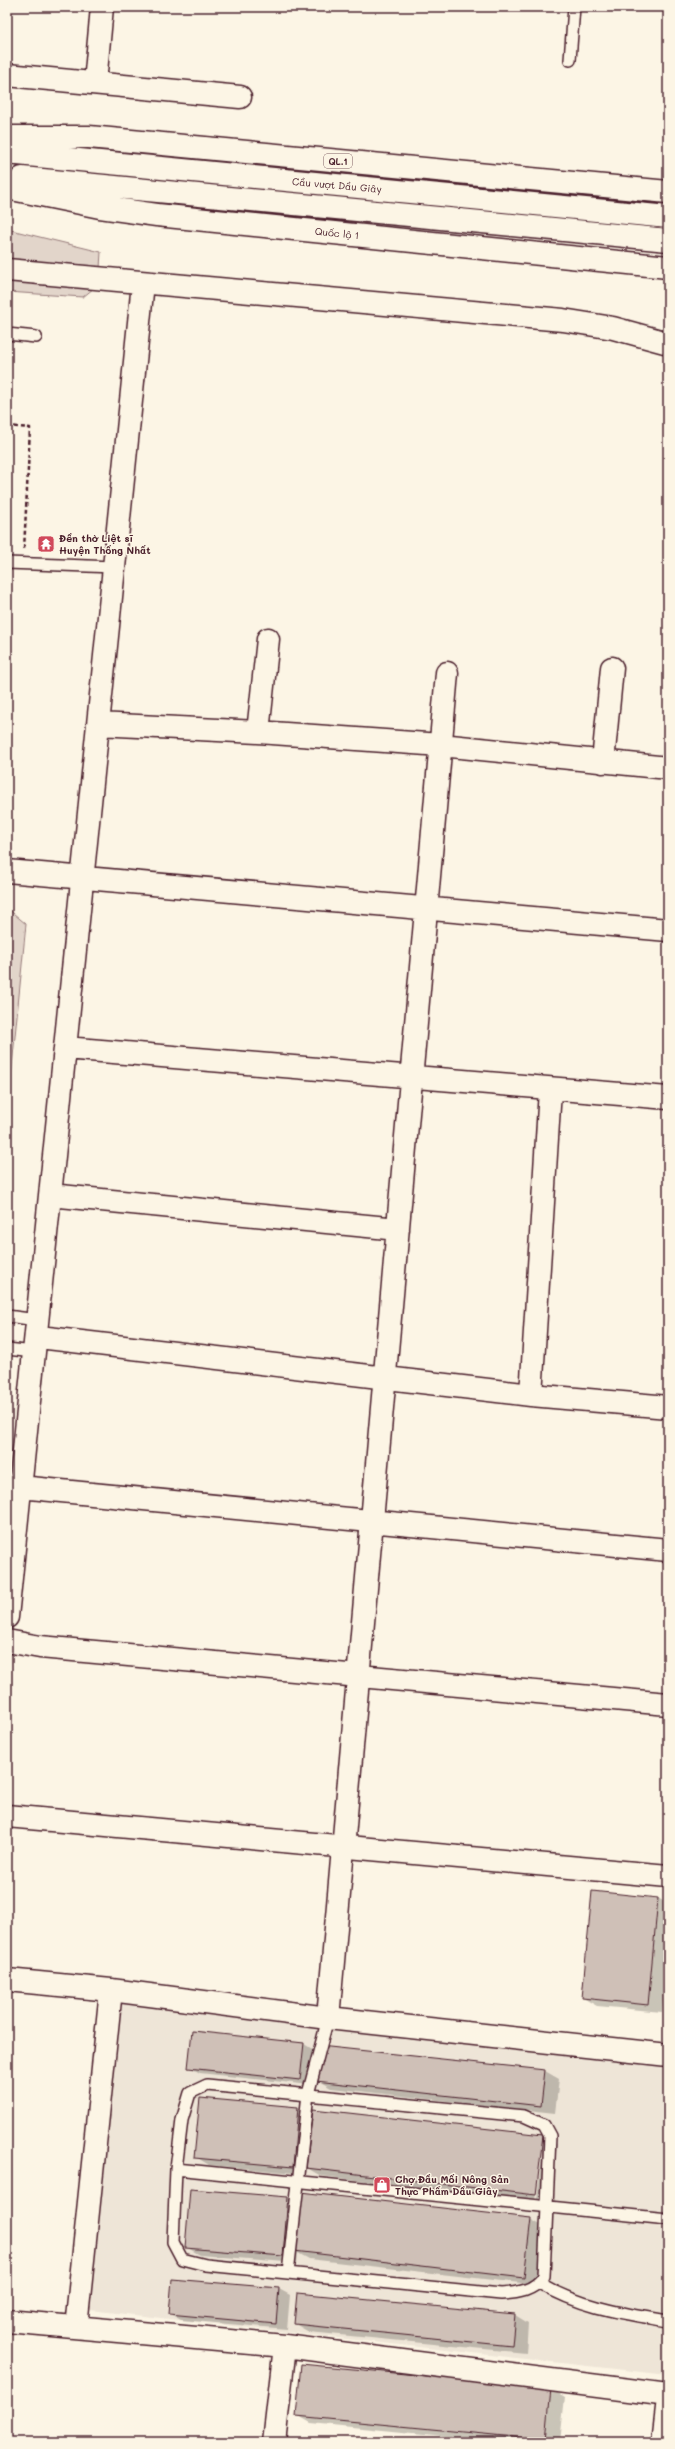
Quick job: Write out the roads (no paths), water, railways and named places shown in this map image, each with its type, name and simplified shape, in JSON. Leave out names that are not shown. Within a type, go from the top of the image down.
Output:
[{"type":"main road","points":[[95,83],[102,7]]},
{"type":"main road","points":[[7,75],[240,97]]},
{"type":"main road","name":"QL.1","points":[[7,137],[89,137],[668,192]]},
{"type":"main road","name":"Cầu vượt Dầu Giây","points":[[7,153],[668,217]]},
{"type":"main road","points":[[7,177],[668,240]]},
{"type":"main road","name":"Quốc lộ 1","points":[[7,188],[100,207],[157,215],[668,267]]},
{"type":"main road","points":[[633,263],[668,281]]},
{"type":"main road","points":[[7,270],[563,320],[613,328],[668,343]]},
{"type":"main road","points":[[7,1617],[37,1336],[143,283]]},
{"type":"main road","points":[[258,732],[268,639]]},
{"type":"main road","points":[[603,762],[612,668]]},
{"type":"main road","points":[[328,2018],[447,673]]},
{"type":"main road","points":[[98,724],[258,732],[441,744],[668,768]]},
{"type":"main road","points":[[7,871],[668,930]]},
{"type":"main road","points":[[65,1048],[550,1090],[668,1098]]},
{"type":"main road","points":[[531,1395],[550,1090]]},
{"type":"main road","points":[[50,1195],[398,1229]]},
{"type":"main road","points":[[37,1336],[531,1395],[668,1407]]},
{"type":"main road","points":[[20,1487],[668,1550]]},
{"type":"main road","points":[[7,1641],[40,1647],[668,1704]]},
{"type":"main road","points":[[7,1816],[668,1876]]},
{"type":"main road","points":[[7,1980],[110,1990],[328,2018],[668,2054]]},
{"type":"main road","points":[[76,2327],[110,1990]]},
{"type":"main road","points":[[7,2321],[285,2346],[668,2395]]},
{"type":"main road","points":[[274,2442],[285,2346]]},
{"type":"main road","points":[[663,2442],[668,2399]]},
{"type":"lane","points":[[570,60],[574,7]]},
{"type":"lane","points":[[7,334],[36,337]]},
{"type":"lane","points":[[7,563],[114,567]]},
{"type":"lane","points":[[7,1316],[37,1336]]},
{"type":"lane","points":[[7,1349],[37,1336]]},
{"type":"lane","points":[[288,2274],[297,2182],[308,2094],[328,2018]]},
{"type":"lane","points":[[207,2084],[308,2094],[524,2116],[544,2125],[550,2136],[544,2276],[539,2283],[522,2292],[502,2294],[288,2274],[206,2265],[182,2259],[172,2242],[176,2169],[182,2120],[190,2093],[207,2084]]},
{"type":"lane","points":[[176,2169],[668,2219]]},
{"type":"lane","points":[[539,2283],[560,2296],[590,2307],[668,2321]]},
{"type":"place","name":"Đền thờ Liệt sĩ Huyện Thống Nhất","points":[[46,544]]},
{"type":"place","name":"Chợ Đầu Mối Nông Sản Thực Phẩm Dầu Giây","points":[[382,2185]]}]
